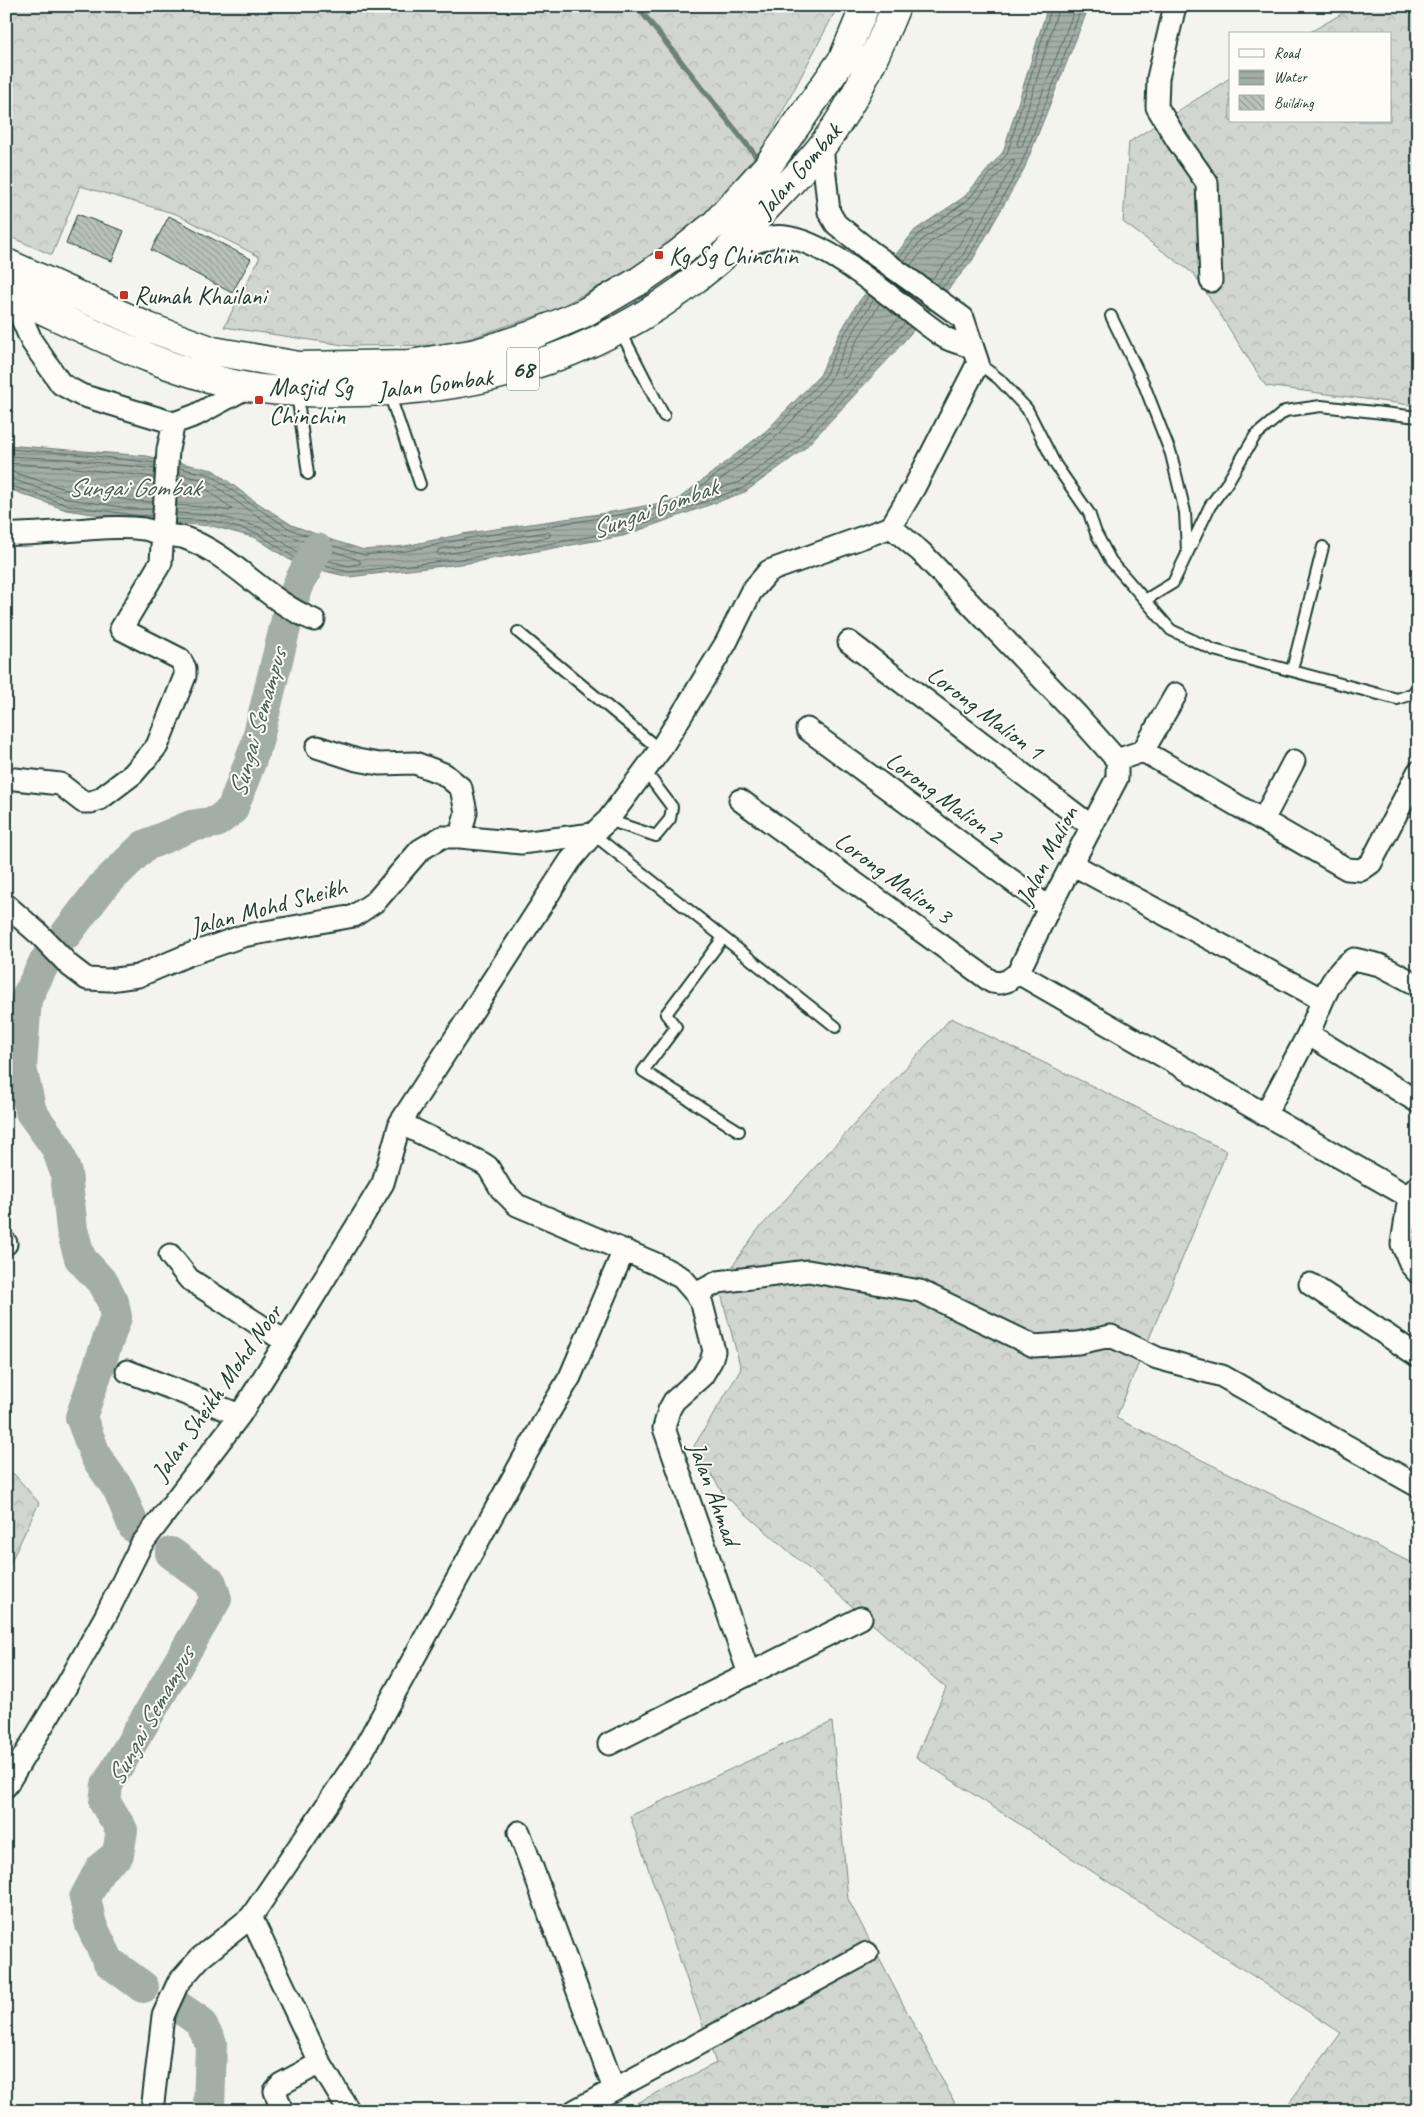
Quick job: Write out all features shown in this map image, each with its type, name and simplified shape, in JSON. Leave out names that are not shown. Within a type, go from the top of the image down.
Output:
[{"type":"main road","name":"Jalan Gombak","points":[[6,264],[148,328],[213,351],[299,366],[410,364],[477,353],[532,335],[584,312],[639,281],[678,254],[714,224],[767,167],[842,59],[865,6]]},
{"type":"main road","name":"Jalan Gombak","points":[[9,295],[138,353],[206,377],[248,387],[297,393],[421,389],[471,382],[528,368],[620,330],[652,310],[720,258],[822,147],[844,116],[871,67],[896,6]]},
{"type":"street","points":[[1175,6],[1158,78],[1158,106],[1177,140],[1207,183],[1211,281]]},
{"type":"street","points":[[822,147],[829,212],[836,224],[871,252],[963,318],[975,355],[914,488],[891,527],[928,559],[1077,715],[1117,760],[1143,751],[1176,694]]},
{"type":"street","points":[[720,258],[772,237],[790,237],[818,247],[946,339],[975,355]]},
{"type":"street","points":[[9,295],[32,342],[61,384],[90,398],[174,424],[196,416],[248,387]]},
{"type":"street","points":[[6,778],[60,784],[83,802],[91,802],[100,799],[133,774],[157,746],[185,676],[185,668],[180,659],[121,629],[162,562],[168,449],[174,424]]},
{"type":"street","name":"Jalan Sheikh Mohd Noor","points":[[8,1781],[86,1651],[141,1545],[240,1415],[383,1183],[400,1123],[464,1028],[570,861],[600,827],[660,750],[726,643],[751,592],[769,571],[891,527]]},
{"type":"street","points":[[6,534],[32,535],[106,529],[143,529],[164,532],[184,538],[207,549],[255,581],[268,594],[308,618]]},
{"type":"street","name":"Lorong Malion 1","points":[[849,642],[1091,826]]},
{"type":"street","name":"Lorong Malion 2","points":[[807,729],[1049,908]]},
{"type":"street","points":[[318,747],[357,760],[379,764],[415,763],[444,774],[461,788],[466,812],[460,837]]},
{"type":"street","points":[[1143,751],[1347,869],[1361,870],[1371,863],[1418,772]]},
{"type":"street","name":"Jalan Malion","points":[[1018,973],[1049,908],[1117,778],[1117,760]]},
{"type":"street","points":[[1263,820],[1294,761]]},
{"type":"street","name":"Lorong Malion 3","points":[[740,800],[992,982],[1000,983],[1007,981],[1018,973]]},
{"type":"street","name":"Jalan Mohd Sheikh","points":[[6,905],[39,934],[70,966],[87,979],[109,980],[138,976],[188,955],[243,936],[354,916],[376,901],[420,850],[442,837],[521,843],[600,827]]},
{"type":"street","points":[[1072,864],[1321,999]]},
{"type":"street","points":[[1265,1115],[1308,1034],[1321,999],[1346,963],[1354,959],[1380,965],[1418,985]]},
{"type":"street","points":[[1018,973],[1265,1115],[1413,1192],[1402,1244],[1418,1273]]},
{"type":"street","points":[[1308,1034],[1418,1102]]},
{"type":"street","points":[[400,1123],[488,1167],[501,1190],[517,1205],[624,1250],[682,1278],[696,1294],[718,1282],[808,1271],[920,1291],[1034,1346],[1078,1343],[1111,1336],[1157,1358],[1222,1376],[1418,1486]]},
{"type":"street","points":[[152,2111],[163,2016],[178,1983],[200,1958],[250,1917],[360,1756],[548,1414],[570,1378],[624,1250]]},
{"type":"street","points":[[170,1255],[189,1279],[286,1342]]},
{"type":"street","points":[[1310,1284],[1418,1356]]},
{"type":"street","name":"Jalan Ahmad","points":[[696,1294],[702,1304],[713,1344],[711,1361],[702,1376],[674,1401],[669,1410],[664,1428],[749,1674]]},
{"type":"street","points":[[127,1371],[240,1415]]},
{"type":"street","points":[[609,1744],[861,1618]]},
{"type":"street","points":[[520,1832],[614,2089]]},
{"type":"street","points":[[250,1917],[320,2063],[349,2111]]},
{"type":"street","points":[[574,2111],[867,1953]]},
{"type":"street","points":[[282,2111],[275,2091],[281,2084],[320,2063]]},
{"type":"lane","points":[[1111,316],[1142,382],[1170,454],[1186,512],[1187,552]]},
{"type":"lane","points":[[620,330],[664,416]]},
{"type":"lane","points":[[975,355],[1027,409],[1055,464],[1089,513],[1096,533],[1111,561],[1171,630],[1214,650],[1397,699],[1412,694],[1418,687]]},
{"type":"lane","points":[[388,391],[420,484]]},
{"type":"lane","points":[[297,393],[308,474]]},
{"type":"lane","points":[[1145,600],[1173,583],[1210,506],[1227,483],[1255,436],[1285,411],[1321,406],[1418,418]]},
{"type":"lane","points":[[1292,670],[1323,547]]},
{"type":"lane","points":[[518,632],[660,750]]},
{"type":"lane","points":[[600,827],[656,836],[670,819],[672,807],[645,771]]},
{"type":"lane","points":[[600,827],[723,938],[836,1027]]},
{"type":"lane","points":[[723,938],[666,1014],[676,1027],[644,1071],[738,1131]]},
{"type":"green space","points":[[6,6],[838,6],[765,145],[679,244],[554,310],[450,345],[350,346],[224,327],[260,257],[176,214],[80,186],[52,255],[6,235]]},
{"type":"green space","points":[[1355,6],[1418,6],[1418,406],[1266,386],[1194,274],[1123,222],[1129,142],[1229,79],[1229,122],[1392,122],[1392,32],[1310,32]]},
{"type":"green space","points":[[951,1018],[1227,1151],[1116,1418],[1418,1566],[1418,2111],[1283,2111],[1341,2033],[916,1757],[946,1688],[724,1495],[694,1446],[741,1369],[719,1286],[756,1232]]},
{"type":"green space","points":[[6,1473],[14,1474],[39,1503],[6,1572]]},
{"type":"green space","points":[[832,1722],[848,1899],[959,2111],[621,2111],[716,2063],[630,1816]]},
{"type":"water","name":"Sungai Gombak","points":[[1048,6],[1087,6],[1086,14],[1024,169],[972,261],[893,354],[803,450],[745,492],[623,536],[469,563],[349,577],[296,564],[256,538],[212,526],[133,520],[66,510],[6,488],[6,445],[147,456],[213,470],[250,498],[292,525],[364,550],[405,546],[468,533],[606,513],[677,500],[767,430],[820,375],[838,336],[857,304],[915,230],[964,197],[1003,152]]},
{"type":"building","points":[[77,214],[124,231],[112,261],[66,244]]},
{"type":"building","points":[[169,216],[251,259],[232,293],[151,250]]},
{"type":"waterway","points":[[637,6],[760,161]]},
{"type":"waterway","name":"Sungai Semampus","points":[[66,934],[102,887],[144,846],[191,826],[216,822],[232,810],[256,746],[290,607],[300,581],[317,549]]},
{"type":"waterway","name":"Sungai Semampus","points":[[45,961],[26,999],[21,1068],[31,1112],[57,1148],[66,1173],[72,1230],[80,1258],[103,1283],[113,1302],[116,1317],[81,1417],[96,1457],[119,1490],[134,1527]]},
{"type":"waterway","name":"Sungai Semampus","points":[[143,1987],[109,1962],[91,1925],[85,1898],[101,1868],[118,1854],[122,1830],[105,1803],[107,1785],[216,1599],[211,1583],[171,1553]]},
{"type":"waterway","name":"Sungai Semampus","points":[[177,2006],[199,2021],[211,2043],[209,2111]]},
{"type":"place","name":"Kg Sg Chinchin","points":[[659,255]]},
{"type":"place","name":"Rumah Khailani","points":[[124,295]]},
{"type":"place","name":"Masjid Sg Chinchin","points":[[259,400]]}]
